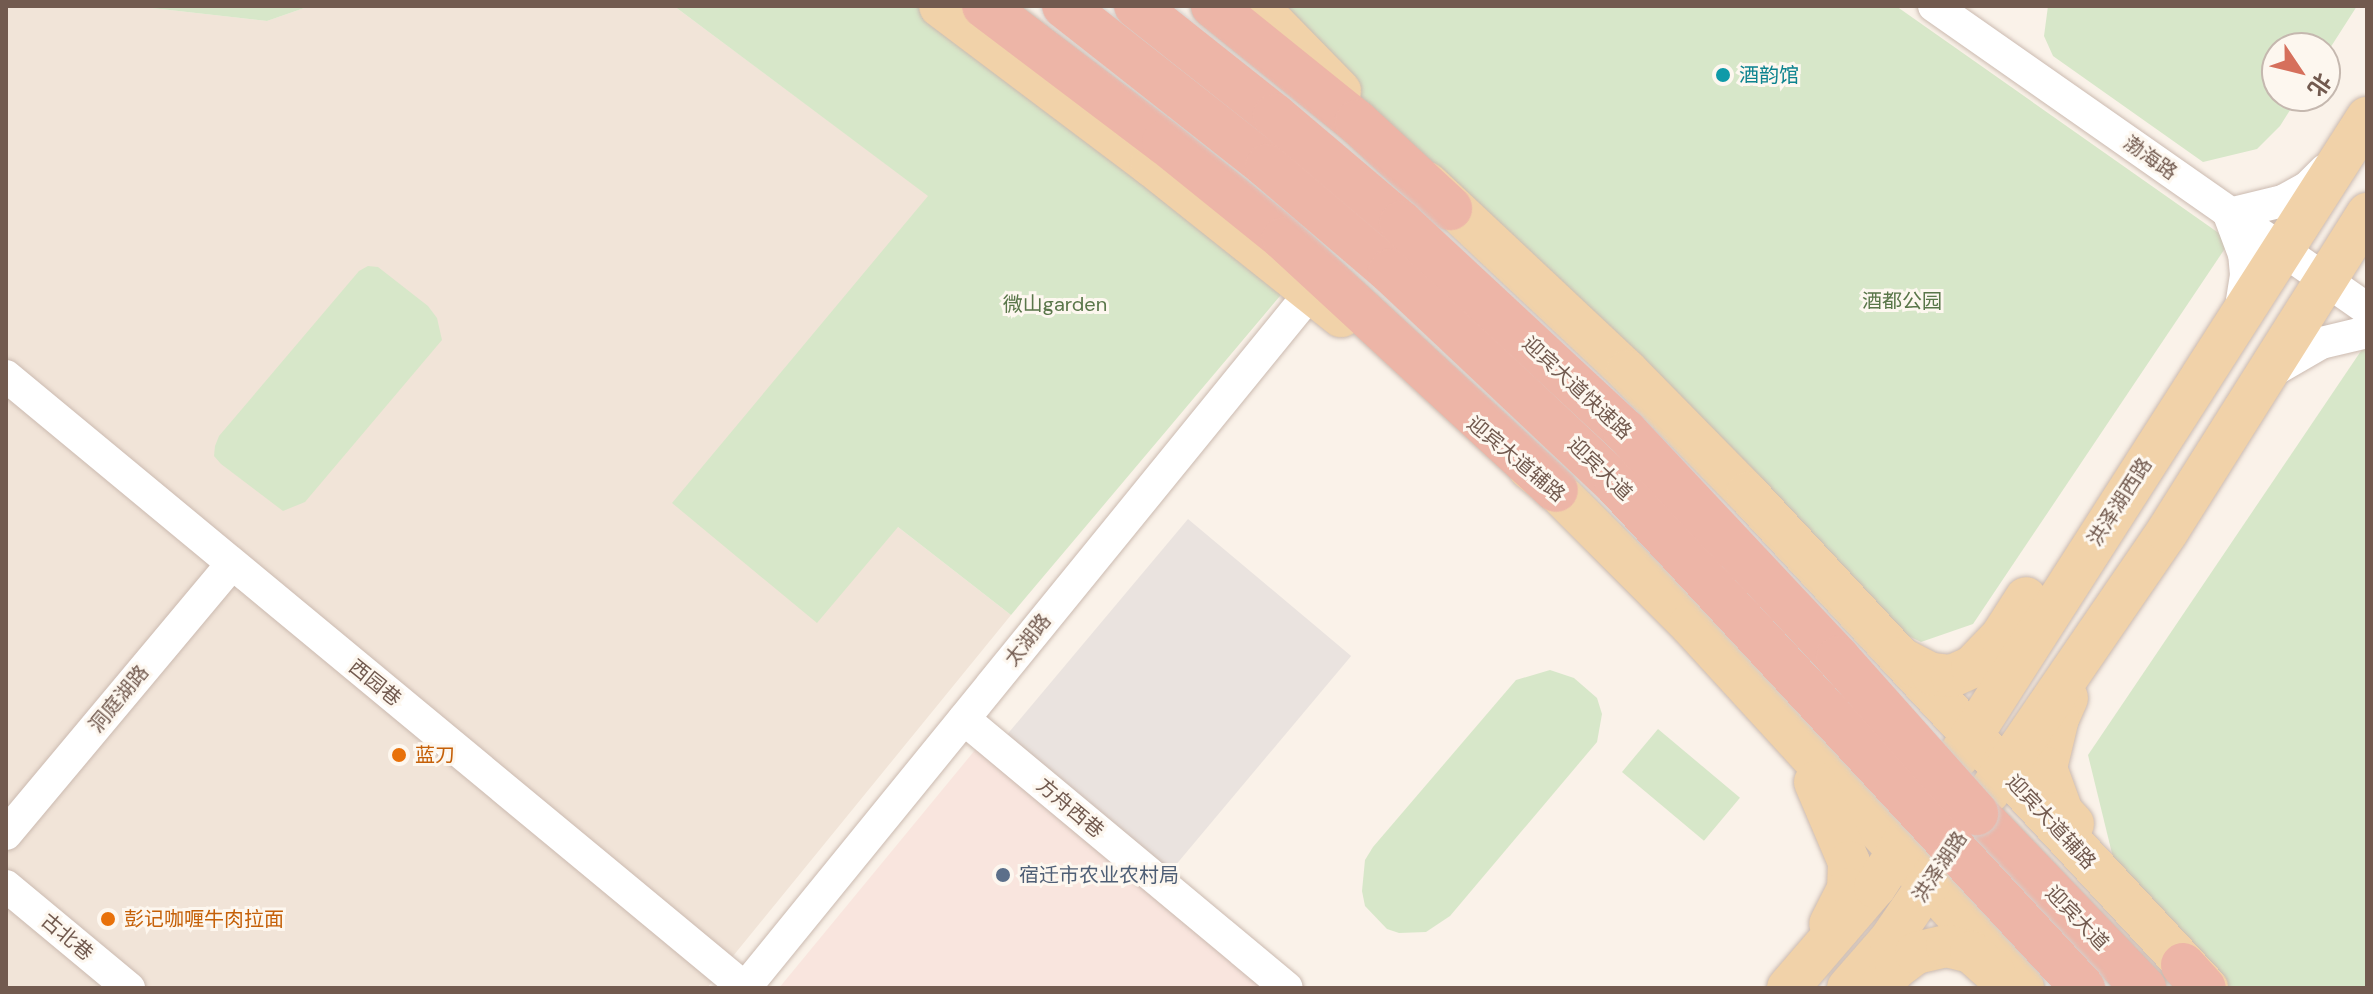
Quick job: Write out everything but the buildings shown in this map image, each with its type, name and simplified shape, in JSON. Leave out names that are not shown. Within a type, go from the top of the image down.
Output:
[{"type":"highway","points":[[984,6],[1164,142],[1284,239],[1556,490]]},
{"type":"highway","name":"迎宾大道","points":[[1064,6],[1267,166],[1390,271],[1617,485],[2083,988]]},
{"type":"highway","name":"迎宾大道快速路","points":[[1136,6],[1275,116],[1401,223],[1625,431],[1838,658],[1976,813]]},
{"type":"highway","points":[[1237,13],[1450,208]]},
{"type":"highway","name":"迎宾大道","points":[[1976,813],[2144,988]]},
{"type":"main road","name":"迎宾大道辅路","points":[[940,6],[1151,165],[1556,490],[1728,666],[1886,870],[1928,886],[2023,988]]},
{"type":"main road","name":"洪泽湖西路","points":[[1886,870],[2358,133]]},
{"type":"main road","name":"迎宾大道辅路","points":[[1450,208],[1638,382],[1971,736],[2012,755],[2198,980]]},
{"type":"main road","points":[[2198,980],[2125,882],[2062,812],[2046,768],[2058,718],[2069,693],[2367,214]]},
{"type":"main road","points":[[1898,657],[1932,674],[1952,676],[1972,667],[2001,637],[2091,498],[2200,378]]},
{"type":"main road","points":[[2012,755],[2167,532]]},
{"type":"main road","points":[[1728,666],[1814,780],[1849,862],[1848,889],[1836,915],[1781,988]]},
{"type":"main road","name":"洪泽湖路","points":[[1848,988],[1890,940],[2012,755]]},
{"type":"main road","points":[[1788,988],[1886,870]]},
{"type":"main road","points":[[1879,988],[1916,953],[1947,946],[1971,952],[2010,988]]},
{"type":"street","name":"渤海路","points":[[1934,6],[2367,309]]},
{"type":"street","points":[[2240,316],[2246,275],[2244,254],[2229,214],[2283,201],[2308,187],[2358,133]]},
{"type":"street","name":"太湖路","points":[[745,988],[1311,292]]},
{"type":"street","points":[[2265,376],[2321,343],[2367,332]]},
{"type":"street","name":"西园巷","points":[[6,376],[745,988]]},
{"type":"street","name":"洞庭湖路","points":[[6,834],[231,565]]},
{"type":"street","name":"方舟西巷","points":[[964,719],[1287,988]]},
{"type":"street","name":"古北巷","points":[[6,886],[129,988]]},
{"type":"shaded area","points":[[6,6],[134,6],[267,21],[310,6],[674,6],[929,196],[673,503],[898,527],[1011,615],[707,988],[6,988]]},
{"type":"shaded area","points":[[1188,519],[1351,656],[1169,873],[1006,736]]},
{"type":"shaded area","points":[[994,727],[1307,988],[779,988]]},
{"type":"green space","points":[[134,6],[310,6],[267,21]]},
{"type":"green space","name":"微山garden","points":[[674,6],[975,6],[1291,275],[1280,296],[1011,615],[898,527],[817,623],[672,503],[928,196]]},
{"type":"green space","name":"酒都公园","points":[[1228,6],[1896,6],[2230,241],[1973,624],[1921,642],[1875,620]]},
{"type":"green space","points":[[2048,6],[2357,6],[2340,32],[2261,32],[2261,112],[2289,112],[2280,126],[2257,149],[2203,162],[2053,56],[2044,36]]},
{"type":"green space","points":[[368,266],[378,267],[428,306],[437,318],[442,340],[305,502],[283,511],[221,464],[214,456],[215,446],[219,436],[359,271]]},
{"type":"green space","points":[[2367,342],[2367,988],[2214,988],[2118,878],[2088,755]]},
{"type":"green space","points":[[1550,670],[1574,678],[1597,698],[1602,714],[1597,742],[1450,916],[1426,932],[1399,933],[1387,929],[1365,906],[1362,891],[1365,860],[1373,847],[1516,680]]},
{"type":"green space","points":[[1658,729],[1740,798],[1704,841],[1622,772]]},
{"type":"place","name":"酒韵馆","points":[[1723,75]]},
{"type":"place","name":"蓝刀","points":[[399,755]]},
{"type":"place","name":"宿迁市农业农村局","points":[[1003,875]]},
{"type":"place","name":"彭记咖喱牛肉拉面","points":[[108,919]]}]
